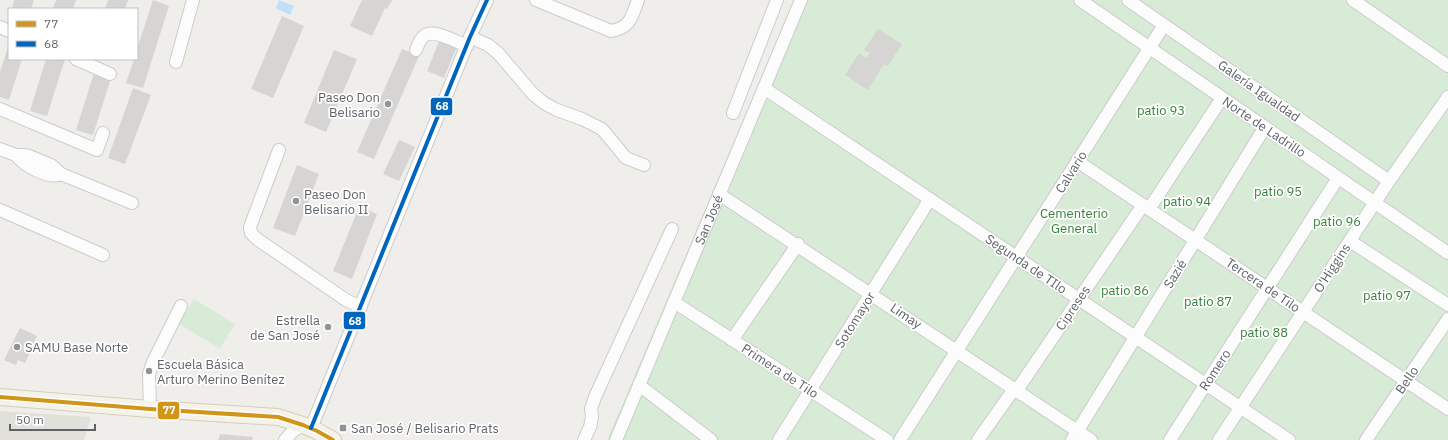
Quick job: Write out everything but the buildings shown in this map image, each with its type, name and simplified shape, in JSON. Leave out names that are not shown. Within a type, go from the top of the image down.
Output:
[{"type":"main road","points":[[0,397],[150,409],[278,417],[318,433]]},
{"type":"street","points":[[176,62],[194,0]]},
{"type":"street","points":[[286,440],[293,431],[318,433],[361,307],[487,0]]},
{"type":"street","points":[[536,0],[611,31],[619,30],[626,26],[638,0]]},
{"type":"street","points":[[733,113],[777,0]]},
{"type":"street","name":"San José","points":[[616,440],[801,0]]},
{"type":"street","name":"Norte de Ladrillo","points":[[1080,0],[1448,253]]},
{"type":"street","name":"Galería Igualdad","points":[[1128,0],[1390,181]]},
{"type":"street","points":[[1353,0],[1448,66]]},
{"type":"street","name":"Calvario","points":[[900,440],[1164,25]]},
{"type":"street","points":[[416,50],[422,37],[432,33],[488,45],[498,53],[533,94],[544,103],[602,129],[626,158],[644,165]]},
{"type":"street","points":[[78,60],[110,74]]},
{"type":"street","name":"Segunda de TIlo","points":[[764,88],[1289,440]]},
{"type":"street","name":"O'Higgins","points":[[1218,440],[1375,203],[1448,96]]},
{"type":"street","name":"Cipreses","points":[[978,440],[1146,207],[1222,98]]},
{"type":"street","points":[[0,110],[97,150],[103,133]]},
{"type":"street","name":"Sazié","points":[[1075,435],[1265,128]]},
{"type":"street","points":[[0,149],[16,156],[26,155],[34,158],[51,165],[61,174],[132,203]]},
{"type":"street","points":[[279,150],[250,227],[251,233],[257,240],[346,300],[361,307]]},
{"type":"street","name":"Tercera de Tilo","points":[[1077,161],[1448,409]]},
{"type":"street","name":"Romero","points":[[1170,440],[1338,178]]},
{"type":"street","name":"Limay","points":[[719,194],[798,244],[1015,390],[1075,435],[1092,440]]},
{"type":"street","name":"Sotomayor","points":[[779,440],[930,199]]},
{"type":"street","points":[[0,210],[103,255]]},
{"type":"street","points":[[584,440],[591,422],[591,410],[595,397],[672,229]]},
{"type":"street","points":[[1350,241],[1448,305]]},
{"type":"street","points":[[732,340],[798,244]]},
{"type":"street","name":"Primera de Tilo","points":[[674,302],[887,440]]},
{"type":"street","points":[[150,409],[149,374],[153,362],[181,306]]},
{"type":"street","name":"Bello","points":[[1366,440],[1448,319]]},
{"type":"street","points":[[639,385],[710,440]]},
{"type":"shaded area","points":[[0,411],[91,417],[84,440],[0,440]]},
{"type":"green space","name":"Cementerio General","points":[[794,0],[1448,0],[1448,440],[607,440]]},
{"type":"green space","points":[[194,299],[235,324],[220,349],[179,324]]},
{"type":"water","points":[[279,0],[294,6],[290,15],[276,8]]},
{"type":"transit line","name":"68","points":[[311,428],[470,37],[487,0]]},
{"type":"transit line","name":"77","points":[[0,397],[150,409],[278,417],[303,425],[333,440]]},
{"type":"place","name":"Paseo Don Belisario","points":[[388,104]]},
{"type":"place","name":"Paseo Don Belisario II","points":[[296,201]]},
{"type":"place","name":"Estrella de San José","points":[[328,327]]},
{"type":"place","name":"SAMU Base Norte","points":[[17,347]]},
{"type":"place","name":"Escuela Básica Arturo Merino Benítez","points":[[149,371]]},
{"type":"place","name":"San José / Belisario Prats","points":[[343,428]]},
{"type":"park label","name":"patio 93","points":[[1161,110]]},
{"type":"park label","name":"patio 95","points":[[1278,191]]},
{"type":"park label","name":"patio 94","points":[[1187,201]]},
{"type":"park label","name":"patio 96","points":[[1337,221]]},
{"type":"park label","name":"patio 86","points":[[1125,290]]},
{"type":"park label","name":"patio 97","points":[[1387,295]]},
{"type":"park label","name":"patio 87","points":[[1208,301]]},
{"type":"park label","name":"patio 88","points":[[1264,332]]}]
